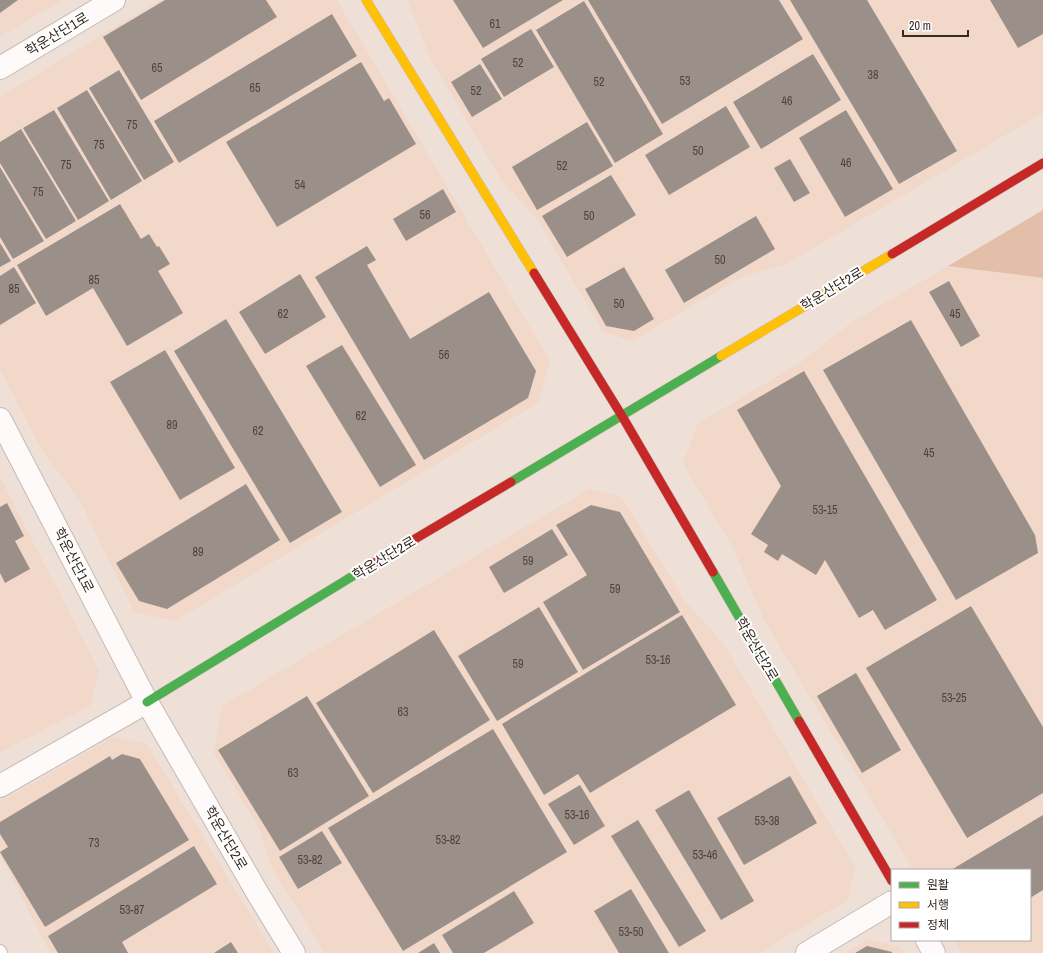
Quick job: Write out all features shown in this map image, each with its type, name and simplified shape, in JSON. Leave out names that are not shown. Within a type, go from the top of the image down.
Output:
[{"type":"street","name":"학운산단1로","points":[[0,68],[114,0]]},
{"type":"street","points":[[366,0],[622,416]]},
{"type":"street","name":"학운산단2로","points":[[0,786],[147,702],[1043,163]]},
{"type":"street","name":"학운산단2로","points":[[622,416],[891,879]]},
{"type":"street","name":"학운산단1로","points":[[0,419],[147,702]]},
{"type":"street","name":"학운산단2로","points":[[147,702],[258,894],[294,953]]},
{"type":"street","points":[[807,953],[891,903]]},
{"type":"street","points":[[927,941],[934,953]]},
{"type":"shaded area","points":[[0,0],[62,0],[0,37]]},
{"type":"shaded area","points":[[159,0],[337,0],[550,361],[538,403],[175,621],[134,612],[80,501],[41,449],[0,369],[0,97]]},
{"type":"shaded area","points":[[407,0],[1043,0],[1043,113],[788,263],[740,278],[632,341],[603,332],[537,219],[502,181],[431,60]]},
{"type":"shaded area","points":[[1043,210],[1043,278],[948,266]]},
{"type":"shaded area","points":[[948,266],[1043,278],[1043,953],[962,953],[955,941],[1031,941],[1031,869],[912,869],[764,620],[733,548],[683,464],[697,424],[801,362],[852,322]]},
{"type":"shaded area","points":[[0,477],[99,670],[90,706],[0,752]]},
{"type":"shaded area","points":[[589,489],[622,497],[683,598],[725,646],[855,867],[848,900],[759,953],[325,953],[272,868],[258,827],[214,753],[222,706]]},
{"type":"shaded area","points":[[114,737],[147,744],[274,953],[50,953],[0,855],[0,802]]},
{"type":"shaded area","points":[[868,939],[900,947],[904,953],[845,953]]},
{"type":"building","points":[[0,0],[18,0],[0,13]]},
{"type":"building","points":[[165,0],[266,0],[277,17],[141,100],[103,37]]},
{"type":"building","points":[[453,0],[563,0],[483,48]]},
{"type":"building","points":[[588,0],[779,0],[803,39],[662,124]]},
{"type":"building","points":[[790,0],[867,0],[957,151],[899,184]]},
{"type":"building","points":[[990,0],[1043,0],[1043,34],[1018,48]]},
{"type":"building","points":[[584,1],[663,134],[615,163],[536,30]]},
{"type":"building","points":[[332,14],[357,56],[179,163],[154,121]]},
{"type":"building","points":[[531,29],[554,67],[504,97],[481,59]]},
{"type":"building","points":[[813,54],[841,100],[761,149],[733,102]]},
{"type":"building","points":[[361,62],[384,101],[389,98],[416,144],[277,227],[226,142]]},
{"type":"building","points":[[480,64],[502,99],[472,117],[451,82]]},
{"type":"building","points":[[119,70],[174,162],[144,180],[89,88]]},
{"type":"building","points":[[87,90],[142,181],[111,200],[57,108]]},
{"type":"building","points":[[726,106],[750,147],[669,195],[645,155]]},
{"type":"building","points":[[54,110],[109,201],[78,220],[23,128]]},
{"type":"building","points":[[846,110],[893,189],[845,217],[799,138]]},
{"type":"building","points":[[587,122],[613,166],[537,210],[512,167]]},
{"type":"building","points":[[21,129],[76,221],[46,239],[0,163],[0,142]]},
{"type":"building","points":[[790,159],[810,193],[794,202],[774,168]]},
{"type":"building","points":[[0,167],[44,241],[13,259],[0,237]]},
{"type":"building","points":[[611,175],[636,215],[567,257],[542,216]]},
{"type":"building","points":[[443,189],[456,212],[406,241],[393,219]]},
{"type":"building","points":[[120,204],[141,239],[149,234],[157,247],[159,246],[170,264],[158,271],[183,313],[127,346],[93,288],[46,316],[17,265]]},
{"type":"building","points":[[756,216],[775,249],[684,303],[665,270]]},
{"type":"building","points":[[0,243],[11,261],[0,267]]},
{"type":"building","points":[[367,246],[376,260],[367,265],[410,339],[489,292],[536,371],[528,398],[424,460],[315,277]]},
{"type":"building","points":[[14,267],[36,303],[0,325],[0,276]]},
{"type":"building","points":[[624,267],[654,319],[634,331],[606,326],[585,289]]},
{"type":"building","points":[[300,274],[326,317],[265,354],[239,312]]},
{"type":"building","points":[[949,281],[980,336],[961,347],[929,292]]},
{"type":"building","points":[[226,319],[342,512],[290,543],[174,351]]},
{"type":"building","points":[[911,320],[1035,535],[1038,553],[956,600],[823,370]]},
{"type":"building","points":[[342,345],[416,465],[380,487],[306,366]]},
{"type":"building","points":[[165,350],[235,468],[180,500],[110,382]]},
{"type":"building","points":[[804,371],[937,600],[885,630],[873,610],[859,618],[825,560],[816,575],[782,554],[778,561],[764,552],[768,545],[751,534],[781,486],[737,410]]},
{"type":"building","points":[[246,484],[280,540],[167,609],[139,601],[116,563]]},
{"type":"building","points":[[7,503],[24,536],[15,541],[30,569],[5,583],[0,573],[0,507]]},
{"type":"building","points":[[591,505],[620,512],[680,612],[583,670],[543,602],[587,575],[556,525]]},
{"type":"building","points":[[552,529],[568,555],[504,593],[489,567]]},
{"type":"building","points":[[971,606],[1043,727],[1043,793],[967,838],[866,668]]},
{"type":"building","points":[[539,607],[578,672],[497,721],[458,656]]},
{"type":"building","points":[[682,615],[736,705],[590,793],[578,774],[544,795],[502,724]]},
{"type":"building","points":[[434,630],[490,720],[373,793],[316,703]]},
{"type":"building","points":[[856,673],[901,750],[862,773],[817,696]]},
{"type":"building","points":[[307,696],[369,796],[280,851],[218,750]]},
{"type":"building","points":[[493,729],[567,852],[403,951],[328,828]]},
{"type":"building","points":[[122,754],[140,759],[189,840],[45,927],[0,852],[8,847],[0,834],[0,822],[110,756],[112,760]]},
{"type":"building","points":[[790,776],[817,823],[744,865],[717,818]]},
{"type":"building","points":[[580,785],[605,826],[574,845],[548,804]]},
{"type":"building","points":[[689,790],[754,901],[721,920],[655,810]]},
{"type":"building","points":[[1043,815],[1043,890],[1031,897],[1031,869],[953,869]]},
{"type":"building","points":[[638,820],[706,931],[679,947],[611,836]]},
{"type":"building","points":[[322,831],[342,863],[298,889],[279,857]]},
{"type":"building","points":[[194,846],[217,884],[122,942],[128,953],[58,953],[48,936]]},
{"type":"building","points":[[631,889],[669,953],[619,953],[594,911]]},
{"type":"building","points":[[514,891],[534,923],[484,953],[453,953],[442,935]]},
{"type":"building","points":[[231,942],[238,953],[214,953]]},
{"type":"building","points":[[434,943],[440,953],[418,953]]},
{"type":"building","points":[[867,946],[892,952],[892,953],[855,953]]},
{"type":"traffic: fast","points":[[511,482],[721,356]]},
{"type":"traffic: fast","points":[[147,702],[361,571]]},
{"type":"traffic: fast","points":[[713,572],[799,721]]},
{"type":"traffic: slow","points":[[366,0],[534,273]]},
{"type":"traffic: slow","points":[[721,356],[892,254]]},
{"type":"traffic: jam","points":[[892,254],[1043,163]]},
{"type":"traffic: jam","points":[[534,273],[622,416],[713,572]]},
{"type":"traffic: jam","points":[[361,571],[511,482]]},
{"type":"traffic: jam","points":[[799,721],[891,879]]}]
